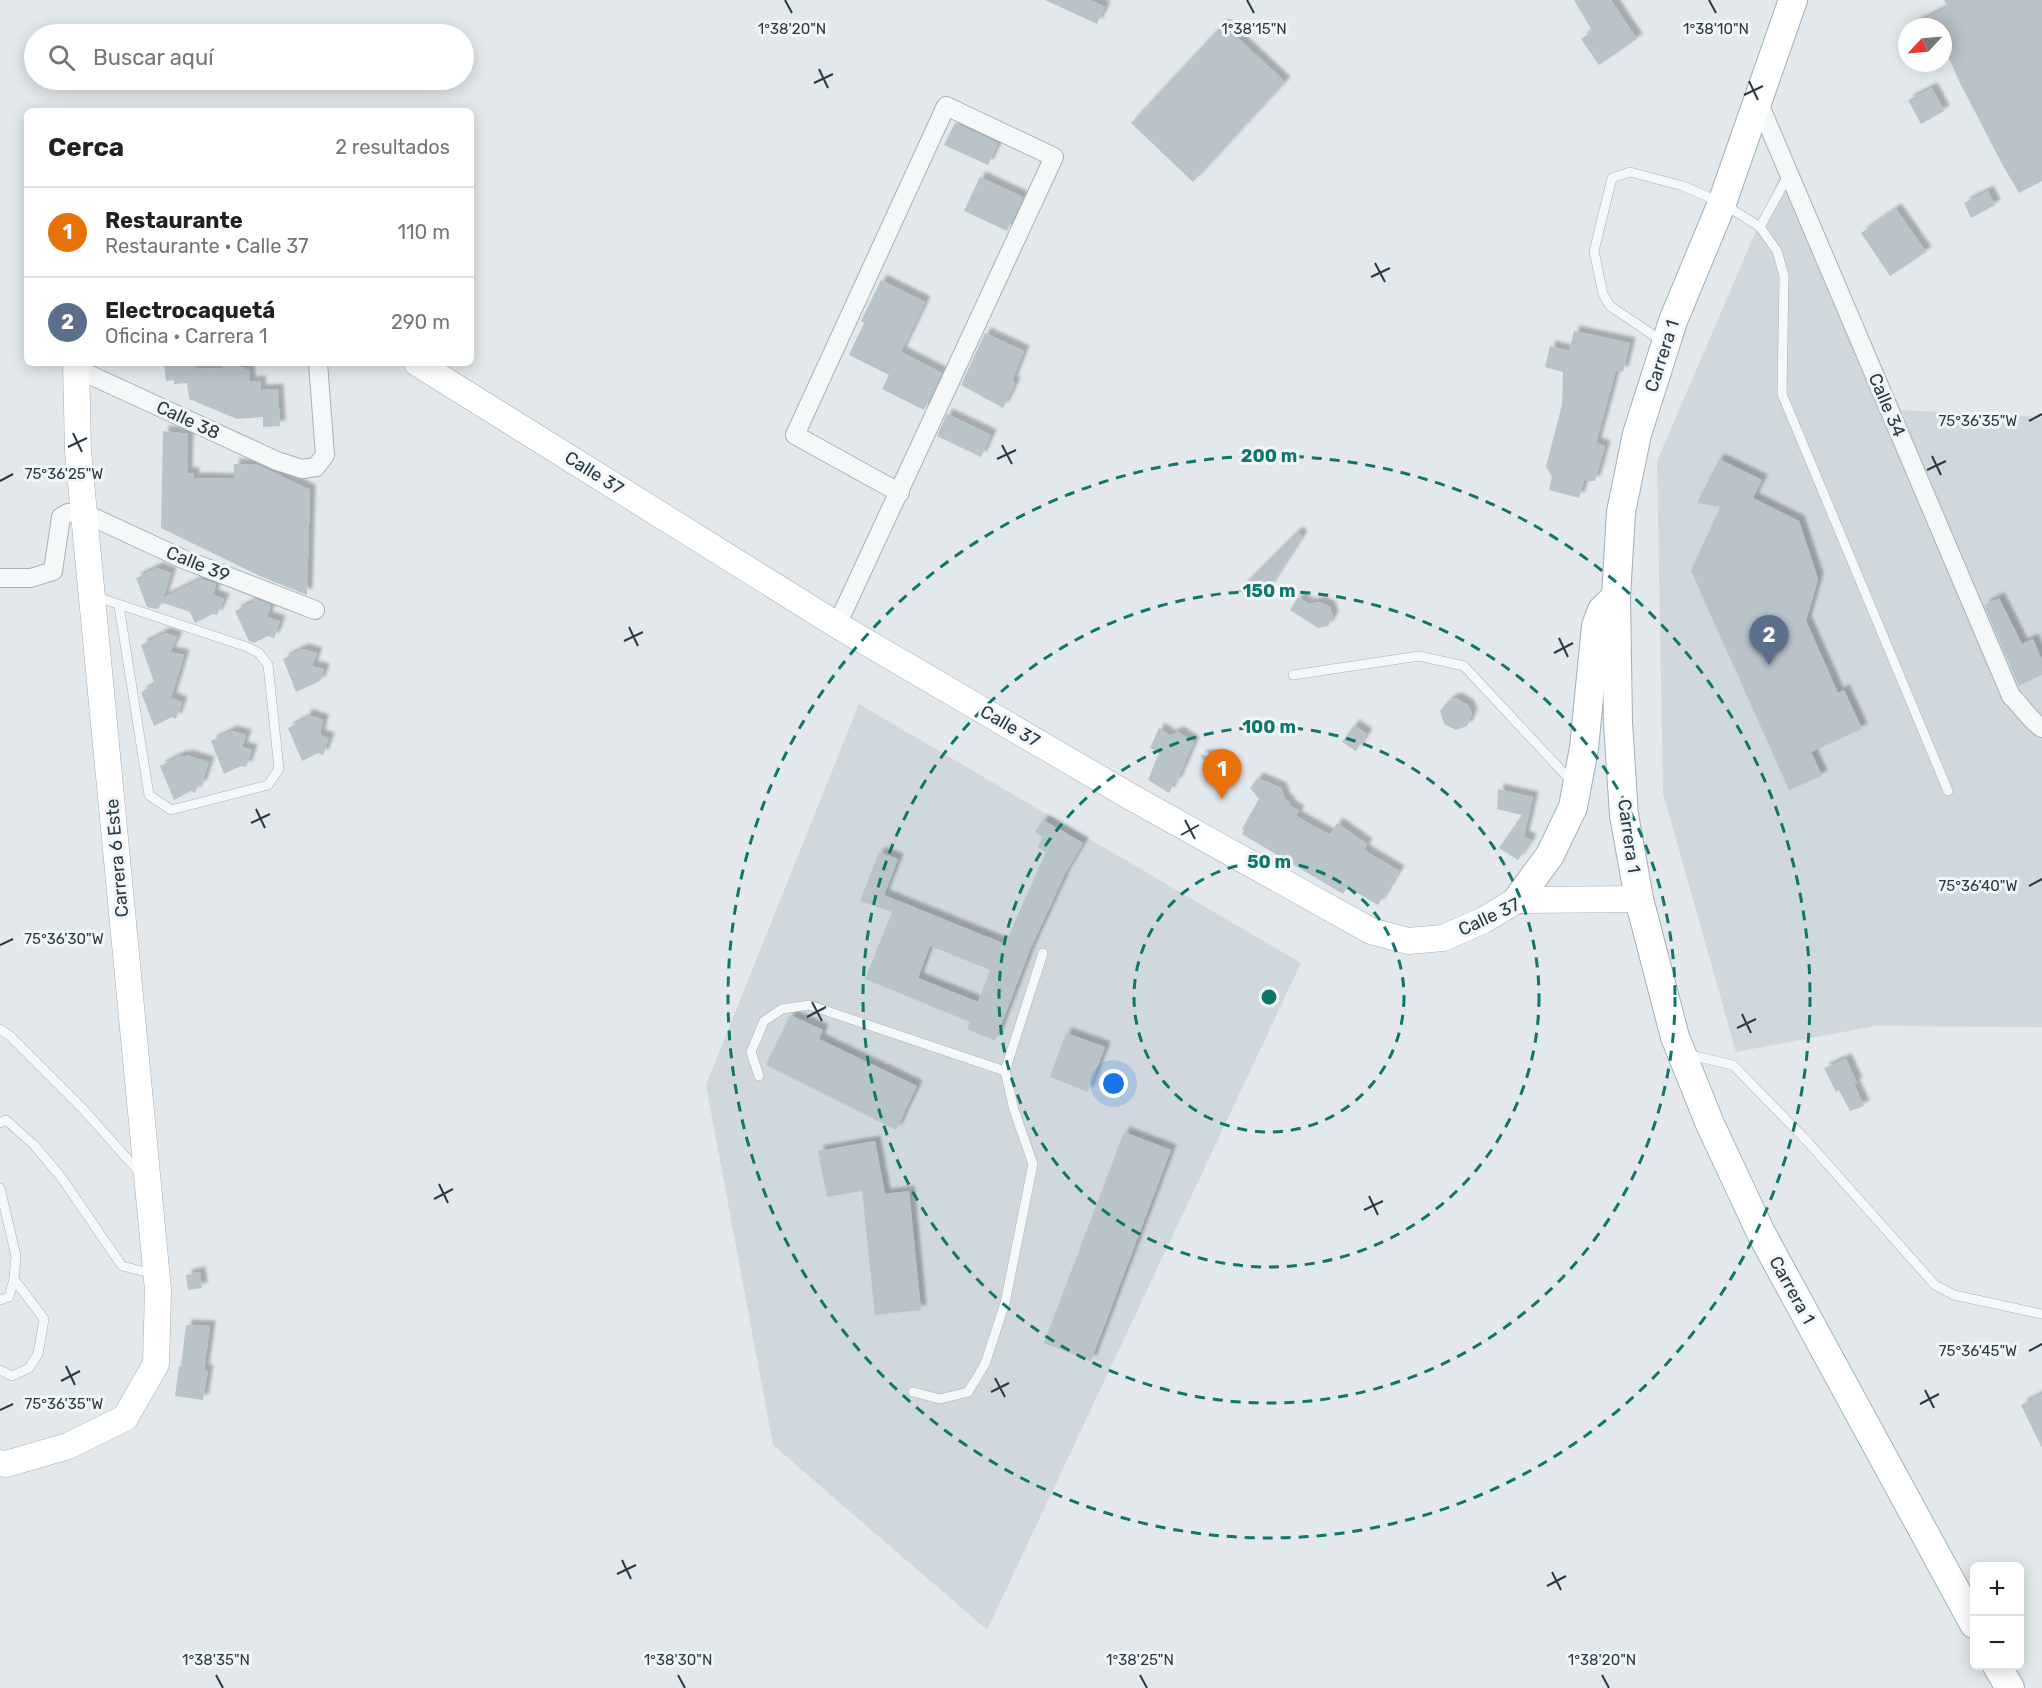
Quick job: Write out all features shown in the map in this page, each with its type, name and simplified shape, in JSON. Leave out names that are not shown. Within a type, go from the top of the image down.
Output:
[{"type":"main road","name":"Carrera 1","points":[[1793,0],[1722,203],[1672,321],[1636,434],[1621,512],[1616,597],[1618,723],[1624,815],[1639,899],[1675,1037],[1710,1124],[1761,1233],[1970,1617]]},
{"type":"main road","points":[[1517,900],[1550,855],[1573,807],[1584,748],[1596,626],[1602,610],[1616,597]]},
{"type":"main road","points":[[2000,1670],[2010,1688]]},
{"type":"street","name":"Calle 34","points":[[1758,102],[2011,696],[2036,725],[2042,728]]},
{"type":"street","points":[[837,625],[900,493],[1054,157],[946,106],[795,435],[900,493]]},
{"type":"street","name":"Calle 38","points":[[75,366],[277,461],[302,469],[315,467],[325,455],[318,366]]},
{"type":"street","name":"Carrera 6 Este","points":[[0,1463],[6,1464],[68,1446],[125,1418],[156,1364],[158,1290],[78,451],[75,366]]},
{"type":"street","name":"Calle 37","points":[[422,366],[837,625],[1131,797],[1371,931],[1408,941],[1443,938],[1484,920],[1517,900],[1639,899]]},
{"type":"street","points":[[0,578],[31,578],[53,571],[62,518],[68,513],[84,513]]},
{"type":"street","name":"Calle 39","points":[[84,513],[183,559],[315,610]]},
{"type":"street","points":[[2021,705],[2042,705]]},
{"type":"lane","points":[[1665,343],[1610,306],[1603,294],[1594,251],[1612,178],[1630,172],[1683,186],[1722,203],[1760,227],[1777,251],[1784,276],[1782,394],[1948,791]]},
{"type":"lane","points":[[1760,227],[1789,174]]},
{"type":"lane","points":[[92,596],[247,647],[259,653],[268,665],[279,769],[268,785],[171,810],[149,795],[119,606]]},
{"type":"lane","points":[[1293,675],[1419,656],[1464,666],[1576,787]]},
{"type":"lane","points":[[913,1392],[940,1400],[968,1392],[985,1364],[1005,1303],[1033,1164],[1014,1110],[1005,1071],[1043,953]]},
{"type":"lane","points":[[759,1076],[751,1052],[764,1021],[782,1009],[809,1005],[1005,1071]]},
{"type":"lane","points":[[0,1029],[10,1036],[83,1108],[147,1182]]},
{"type":"lane","points":[[1681,1052],[1734,1065],[1806,1140],[1935,1285],[1954,1295],[2042,1314]]},
{"type":"lane","points":[[0,1123],[6,1120],[34,1145],[61,1177],[122,1266],[156,1274]]},
{"type":"lane","points":[[0,1188],[16,1256],[14,1279],[9,1297],[0,1300]]},
{"type":"lane","points":[[0,1370],[12,1376],[29,1368],[38,1354],[44,1319],[14,1279]]},
{"type":"shaded area","points":[[1789,154],[1901,410],[2042,417],[2042,1027],[1875,1026],[1736,1052],[1663,793],[1657,461]]},
{"type":"shaded area","points":[[859,704],[1301,963],[987,1630],[773,1445],[706,1085]]},
{"type":"building","points":[[1045,0],[1090,0],[1105,7],[1097,24]]},
{"type":"building","points":[[1574,0],[1611,0],[1637,39],[1599,65],[1581,39],[1592,31]]},
{"type":"building","points":[[1944,0],[2042,0],[2042,181],[2019,193],[1952,65],[1952,18],[1927,18],[1948,7]]},
{"type":"building","points":[[1223,24],[1285,82],[1193,182],[1131,123]]},
{"type":"building","points":[[1932,88],[1944,111],[1921,124],[1908,100]]},
{"type":"building","points":[[955,123],[998,143],[988,165],[944,145]]},
{"type":"building","points":[[980,177],[1023,197],[1007,231],[964,211]]},
{"type":"building","points":[[1988,191],[1995,205],[1971,218],[1964,203]]},
{"type":"building","points":[[1896,209],[1926,252],[1890,276],[1861,233]]},
{"type":"building","points":[[881,280],[925,302],[901,352],[942,373],[924,410],[882,389],[889,375],[849,355],[864,323],[861,321]]},
{"type":"building","points":[[1574,331],[1630,343],[1623,372],[1616,370],[1596,443],[1605,446],[1595,481],[1584,481],[1579,498],[1549,490],[1552,477],[1546,466],[1562,405],[1563,372],[1545,367],[1550,346],[1569,351]]},
{"type":"building","points":[[985,333],[1024,351],[1012,381],[1015,383],[1003,408],[961,385]]},
{"type":"building","points":[[164,366],[196,366],[196,369],[238,366],[249,370],[250,382],[260,381],[261,390],[278,389],[280,426],[263,427],[263,417],[237,419],[189,399],[187,383],[174,384],[174,380],[166,381]]},
{"type":"building","points":[[947,414],[991,435],[981,457],[937,436]]},
{"type":"building","points":[[163,431],[188,434],[187,473],[194,473],[193,478],[234,479],[234,464],[258,465],[310,490],[307,595],[262,577],[161,528]]},
{"type":"building","points":[[1719,459],[1762,480],[1753,498],[1799,521],[1818,579],[1806,621],[1838,693],[1844,690],[1862,729],[1811,752],[1822,776],[1789,790],[1691,571],[1720,507],[1697,503]]},
{"type":"building","points":[[1297,532],[1302,536],[1267,590],[1262,587],[1256,597],[1238,591]]},
{"type":"building","points":[[157,568],[171,573],[163,598],[202,579],[216,584],[213,595],[224,599],[217,615],[213,614],[195,623],[190,612],[161,602],[159,608],[147,607],[136,578]]},
{"type":"building","points":[[1298,597],[1309,604],[1320,602],[1330,607],[1333,616],[1328,626],[1318,628],[1290,610]]},
{"type":"building","points":[[1999,598],[2022,644],[2033,639],[2042,660],[2042,675],[2019,686],[1984,605]]},
{"type":"building","points":[[255,599],[271,605],[267,617],[280,621],[274,638],[268,636],[254,643],[249,641],[235,611]]},
{"type":"building","points":[[165,633],[177,637],[170,652],[184,655],[171,698],[182,702],[176,719],[172,717],[154,726],[141,692],[155,685],[141,645]]},
{"type":"building","points":[[303,649],[317,653],[312,666],[324,669],[320,681],[296,692],[283,659]]},
{"type":"building","points":[[1456,698],[1468,705],[1472,714],[1467,726],[1456,730],[1444,724],[1440,711],[1448,701]]},
{"type":"building","points":[[306,714],[323,720],[320,735],[329,738],[323,755],[318,753],[302,761],[288,728],[305,719]]},
{"type":"building","points":[[1354,725],[1367,734],[1356,751],[1342,742]]},
{"type":"building","points":[[1159,728],[1171,736],[1177,731],[1194,742],[1176,783],[1174,782],[1169,793],[1148,780],[1159,753],[1150,748]]},
{"type":"building","points":[[232,731],[246,735],[242,747],[252,750],[246,767],[241,766],[224,774],[211,741]]},
{"type":"building","points":[[186,755],[209,762],[201,786],[198,785],[195,793],[191,791],[174,800],[160,766],[181,756],[186,757]]},
{"type":"building","points":[[1200,755],[1219,756],[1224,764],[1218,772],[1211,771]]},
{"type":"building","points":[[1258,778],[1281,788],[1289,805],[1299,811],[1296,816],[1330,835],[1337,823],[1367,844],[1364,850],[1399,871],[1378,905],[1347,887],[1343,894],[1242,834],[1244,830],[1242,829],[1259,799],[1250,788]]},
{"type":"building","points":[[1498,789],[1533,797],[1524,836],[1531,840],[1518,860],[1499,848],[1522,815],[1497,809]]},
{"type":"building","points":[[1043,820],[1083,843],[1065,874],[1030,950],[995,1041],[967,1029],[970,1022],[865,979],[892,912],[860,901],[879,852],[898,859],[884,895],[1005,944],[1046,852],[1037,847],[1043,837],[1035,832]],"holes":[[[930,946],[990,970],[978,1002],[918,978]]]},
{"type":"building","points":[[790,1015],[823,1030],[819,1039],[917,1086],[896,1130],[766,1065]]},
{"type":"building","points":[[1066,1033],[1105,1047],[1088,1092],[1050,1077]]},
{"type":"building","points":[[1846,1059],[1864,1106],[1850,1111],[1839,1090],[1836,1092],[1824,1068]]},
{"type":"building","points":[[1124,1132],[1171,1150],[1091,1361],[1044,1343]]},
{"type":"building","points":[[875,1141],[885,1194],[909,1191],[921,1310],[875,1315],[862,1191],[827,1197],[818,1151]]},
{"type":"building","points":[[200,1272],[202,1288],[188,1290],[186,1275]]},
{"type":"building","points":[[186,1325],[210,1326],[204,1370],[208,1370],[203,1400],[175,1396]]},
{"type":"building","points":[[2042,1394],[2042,1448],[2021,1405]]},
{"type":"place","name":"Electrocaquetá","points":[[1769,665]]},
{"type":"place","name":"Restaurante","points":[[1222,799]]}]
